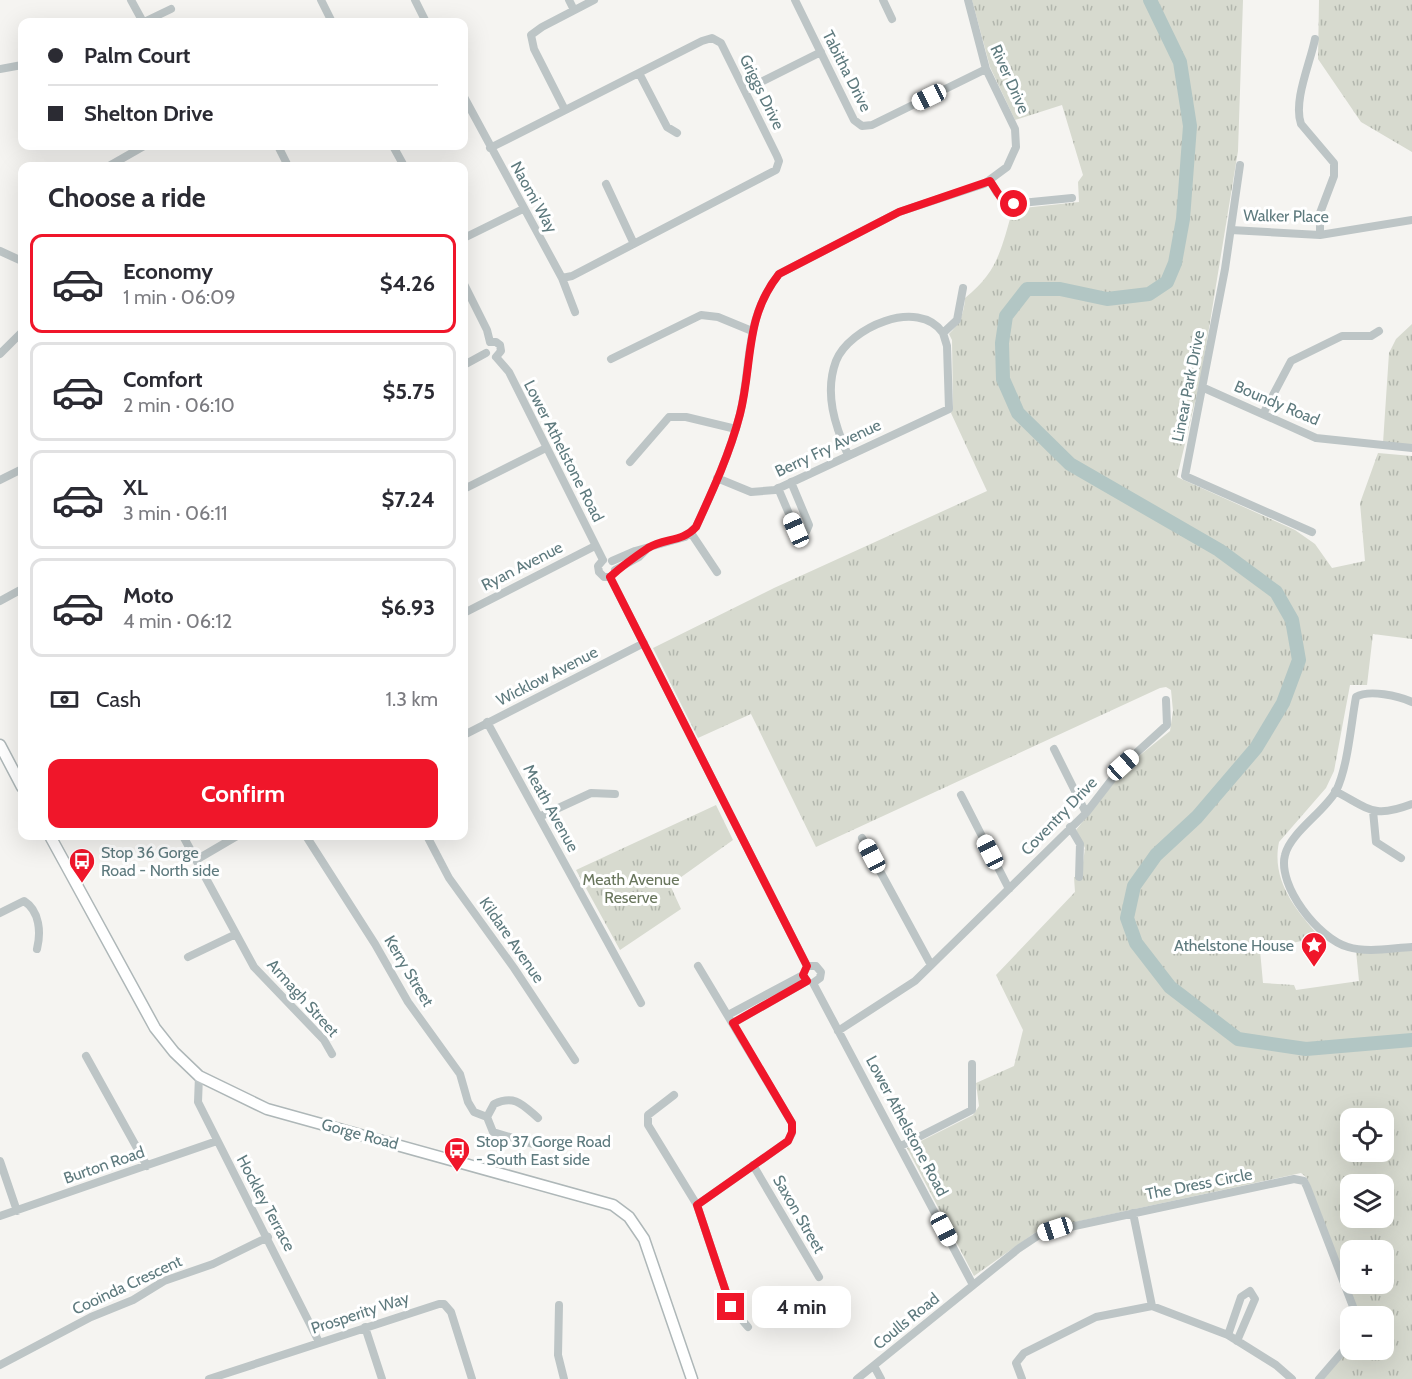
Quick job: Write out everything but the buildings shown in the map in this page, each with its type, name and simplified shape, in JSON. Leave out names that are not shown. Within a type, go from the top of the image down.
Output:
[{"type":"main road","points":[[0,745],[18,780]]},
{"type":"main road","name":"Gorge Road","points":[[52,840],[151,1022],[165,1042],[199,1076],[267,1109],[613,1205],[629,1217],[644,1239],[692,1379]]},
{"type":"street","points":[[131,0],[141,18]]},
{"type":"street","points":[[321,0],[330,18]]},
{"type":"street","points":[[415,0],[424,18]]},
{"type":"street","points":[[569,0],[574,10]]},
{"type":"street","points":[[566,110],[534,49],[531,35],[594,0]]},
{"type":"street","name":"Tabitha Drive","points":[[795,0],[854,120],[862,126],[872,125],[986,69]]},
{"type":"street","points":[[883,0],[892,19]]},
{"type":"street","name":"River Drive","points":[[691,533],[696,527],[736,429],[756,313],[768,288],[779,274],[790,266],[899,212],[990,181],[1002,173],[1011,161],[1016,137],[1011,119],[986,69],[968,0]]},
{"type":"street","points":[[152,18],[171,9]]},
{"type":"street","name":"Griggs Drive","points":[[490,148],[712,38],[721,43],[779,161],[776,170],[572,276],[562,278]]},
{"type":"street","points":[[1315,39],[1311,64],[1301,94],[1298,117],[1301,124],[1334,163],[1334,176],[1320,213],[1320,235]]},
{"type":"street","points":[[745,90],[821,52]]},
{"type":"street","points":[[0,69],[18,66]]},
{"type":"street","points":[[639,74],[667,127],[677,133]]},
{"type":"street","name":"Naomi Way","points":[[468,106],[562,278],[575,312]]},
{"type":"street","points":[[116,162],[137,150]]},
{"type":"street","name":"Linear Park Drive","points":[[1240,165],[1204,388],[1185,476],[1312,532]]},
{"type":"street","points":[[990,181],[997,194],[1010,204],[1072,198]]},
{"type":"street","points":[[606,184],[634,244]]},
{"type":"street","points":[[468,236],[523,209]]},
{"type":"street","name":"Walker Place","points":[[1231,230],[1320,235],[1412,219]]},
{"type":"street","points":[[0,251],[18,259]]},
{"type":"street","points":[[848,455],[833,419],[834,371],[841,352],[858,336],[903,315],[927,320],[943,333],[957,320],[963,288]]},
{"type":"street","points":[[468,292],[487,330],[490,342]]},
{"type":"street","points":[[611,358],[701,315],[718,317],[752,331]]},
{"type":"street","points":[[1263,414],[1291,361],[1342,336],[1371,336],[1379,331]]},
{"type":"street","name":"Berry Fry Avenue","points":[[717,478],[752,492],[766,492],[949,409],[947,346],[943,333]]},
{"type":"street","points":[[0,354],[18,336]]},
{"type":"street","points":[[490,342],[500,345],[501,351],[496,357],[486,353],[486,346],[490,342]]},
{"type":"street","points":[[468,363],[486,353]]},
{"type":"street","name":"Lower Athelstone Road","points":[[496,357],[508,372],[595,546],[610,567],[644,644],[807,966],[816,966],[820,972],[820,978],[808,980],[901,1146],[973,1285]]},
{"type":"street","name":"Boundy Road","points":[[1204,388],[1316,438],[1412,448]]},
{"type":"street","points":[[630,462],[669,417],[686,417],[736,429]]},
{"type":"street","points":[[468,487],[546,448]]},
{"type":"street","points":[[0,480],[18,471]]},
{"type":"street","points":[[778,488],[796,530],[800,533],[806,532],[809,525],[791,482]]},
{"type":"street","points":[[610,567],[647,549],[691,533],[717,572]]},
{"type":"street","name":"Ryan Avenue","points":[[468,611],[595,546]]},
{"type":"street","points":[[0,601],[18,592]]},
{"type":"street","name":"Wicklow Avenue","points":[[468,733],[644,644]]},
{"type":"street","points":[[1412,702],[1400,698],[1362,694],[1356,697],[1341,775],[1335,791],[1285,853],[1286,874],[1297,901],[1313,924],[1345,947],[1355,949],[1412,947]]},
{"type":"street","name":"Coventry Drive","points":[[838,1031],[915,981],[1086,813],[1123,765],[1167,725],[1166,700]]},
{"type":"street","name":"Meath Avenue","points":[[487,722],[641,1003]]},
{"type":"street","points":[[1054,749],[1086,813]]},
{"type":"street","points":[[1335,791],[1373,811],[1387,813],[1412,804]]},
{"type":"street","points":[[539,817],[591,793],[615,794]]},
{"type":"street","points":[[961,795],[1009,889]]},
{"type":"street","points":[[1373,811],[1376,842],[1401,858]]},
{"type":"street","points":[[1070,827],[1080,844],[1079,877]]},
{"type":"street","points":[[862,838],[931,965]]},
{"type":"street","name":"Armagh Street","points":[[185,840],[254,967],[324,1040],[332,1054]]},
{"type":"street","points":[[196,860],[230,840]]},
{"type":"street","name":"Kerry Street","points":[[309,840],[375,944],[408,1002],[460,1074],[468,1102],[474,1112],[488,1117],[493,1132],[536,1145]]},
{"type":"street","name":"Kildare Avenue","points":[[429,840],[449,878],[514,968],[575,1060]]},
{"type":"street","points":[[0,913],[24,902],[31,906],[40,928],[37,949]]},
{"type":"street","points":[[188,957],[236,934]]},
{"type":"street","points":[[697,1205],[788,1141],[792,1132],[792,1123],[699,966]]},
{"type":"street","points":[[807,966],[808,980]]},
{"type":"street","points":[[728,1015],[808,980]]},
{"type":"street","points":[[733,1023],[808,980]]},
{"type":"street","points":[[86,1056],[147,1167]]},
{"type":"street","points":[[901,1146],[972,1110],[972,1064]]},
{"type":"street","name":"Hockley Terrace","points":[[199,1076],[198,1102],[319,1342]]},
{"type":"street","points":[[674,1095],[648,1114],[648,1125],[697,1205],[731,1307],[748,1327]]},
{"type":"street","points":[[488,1117],[494,1104],[509,1099],[525,1105],[538,1118]]},
{"type":"street","name":"Burton Road","points":[[0,1216],[217,1141]]},
{"type":"street","points":[[0,1161],[17,1210]]},
{"type":"street","name":"Saxon Street","points":[[753,1165],[819,1277]]},
{"type":"street","name":"The Dress Circle","points":[[973,1285],[1042,1233],[1294,1179],[1304,1181],[1353,1306]]},
{"type":"street","points":[[1133,1213],[1152,1306]]},
{"type":"street","name":"Cooinda Crescent","points":[[0,1365],[91,1317],[133,1300],[164,1281],[213,1264],[268,1237]]},
{"type":"street","name":"Coulls Road","points":[[857,1379],[973,1285]]},
{"type":"street","points":[[1228,1335],[1240,1297],[1250,1291],[1255,1299],[1237,1341]]},
{"type":"street","name":"Prosperity Way","points":[[209,1379],[365,1327],[444,1304],[451,1312],[472,1379]]},
{"type":"street","points":[[560,1305],[558,1355],[564,1379]]},
{"type":"street","points":[[1022,1379],[1016,1363],[1024,1353],[1096,1317],[1152,1306],[1228,1335],[1276,1365],[1292,1379]]},
{"type":"street","points":[[365,1327],[382,1379]]},
{"type":"street","points":[[1319,1379],[1340,1355]]},
{"type":"street","points":[[874,1366],[881,1379]]},
{"type":"green space","points":[[972,0],[1243,0],[1238,151],[1201,377],[1177,477],[1295,530],[1315,544],[1332,568],[1365,561],[1360,503],[1378,453],[1412,456],[1412,639],[1373,634],[1367,685],[1350,685],[1334,771],[1326,788],[1279,842],[1277,856],[1282,882],[1294,905],[1320,937],[1260,950],[1263,983],[1294,985],[1296,990],[1359,981],[1356,951],[1412,949],[1412,1379],[1322,1379],[1340,1358],[1340,1360],[1394,1360],[1394,1306],[1356,1306],[1351,1294],[1394,1294],[1394,1240],[1340,1240],[1340,1265],[1307,1178],[1301,1173],[1036,1232],[974,1276],[907,1148],[973,1115],[979,1106],[976,1083],[1014,1066],[1023,1030],[996,975],[1075,892],[1074,877],[1081,877],[1085,848],[1076,830],[1129,764],[1170,731],[1173,711],[1171,690],[1166,687],[1160,688],[816,847],[751,714],[698,738],[653,648],[774,588],[987,491],[951,413],[953,404],[952,340],[949,334],[961,318],[965,298],[992,268],[1002,247],[1013,209],[1079,202],[1078,182],[1083,175],[1062,105],[1015,120],[990,67]]},
{"type":"green space","points":[[1319,0],[1412,0],[1412,152],[1361,122],[1318,59]]},
{"type":"green space","points":[[1412,324],[1412,445],[1383,443],[1389,353],[1396,339]]},
{"type":"green space","name":"Meath Avenue Reserve","points":[[716,805],[733,840],[670,885],[681,909],[620,950],[576,870]]},
{"type":"waterway","points":[[1150,0],[1180,62],[1190,126],[1183,219],[1175,263],[1167,282],[1149,294],[1107,299],[1060,289],[1027,289],[1006,316],[1002,343],[1003,379],[1018,413],[1070,464],[1219,550],[1276,592],[1292,620],[1299,660],[1283,703],[1256,748],[1197,817],[1156,855],[1134,886],[1127,918],[1136,943],[1170,987],[1238,1039],[1306,1049],[1412,1040]]},
{"type":"place","name":"Stop 36 Gorge Road - North side","points":[[82,884]]},
{"type":"place","name":"Athelstone House","points":[[1314,968]]},
{"type":"place","name":"Stop 37 Gorge Road - South East side","points":[[457,1173]]},
{"type":"route","points":[[731,1307],[697,1205],[788,1141],[792,1132],[792,1123],[733,1023],[807,981],[803,972],[807,966],[610,577],[615,570],[639,557],[647,549],[686,537],[696,527],[735,434],[741,410],[756,313],[768,288],[779,274],[790,266],[899,212],[990,181],[997,194],[1005,202],[1014,204]]}]
